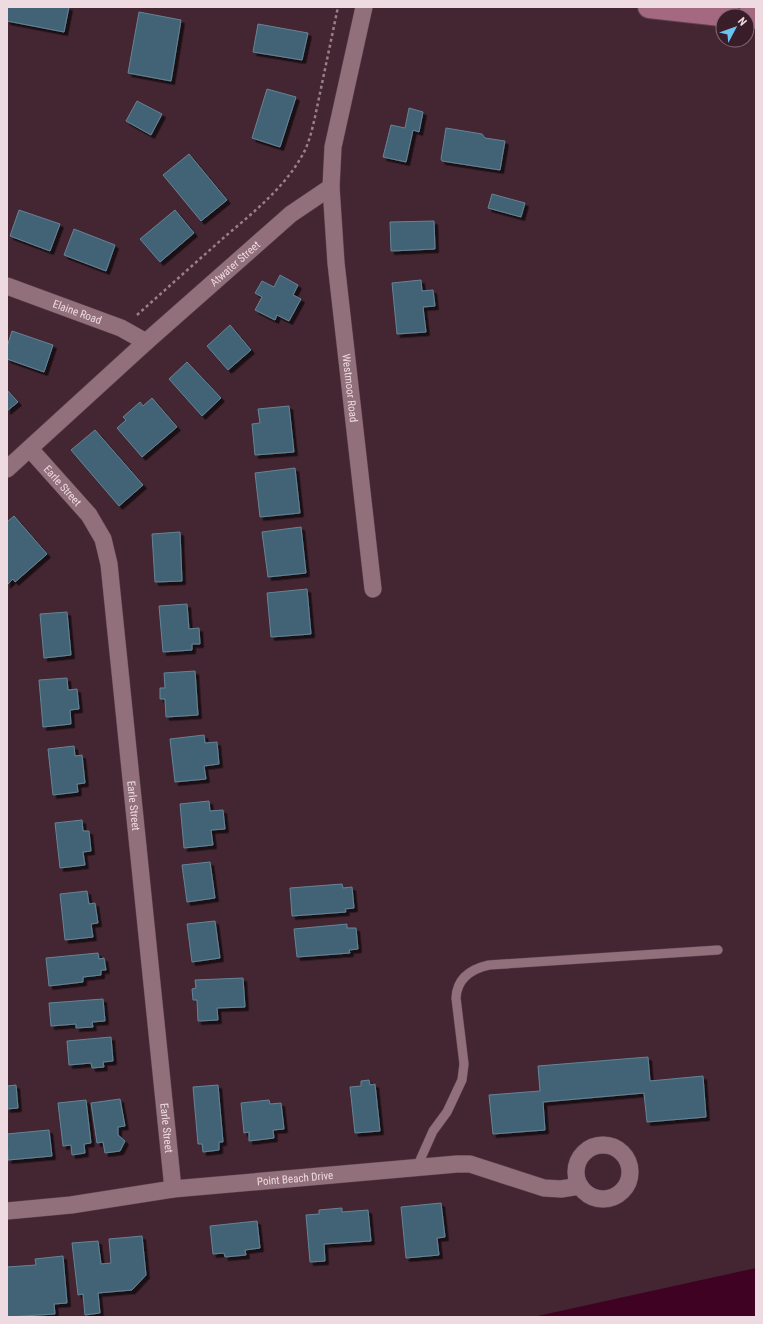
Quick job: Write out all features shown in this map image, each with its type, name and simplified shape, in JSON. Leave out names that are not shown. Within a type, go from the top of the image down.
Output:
[{"type":"main road","points":[[649,7],[715,14]]},
{"type":"street","points":[[331,187],[333,147],[363,7]]},
{"type":"street","name":"Atwater Street","points":[[7,469],[146,342],[291,214],[331,187]]},
{"type":"street","name":"Westmoor Road","points":[[331,187],[336,263],[373,589]]},
{"type":"street","name":"Elaine Road","points":[[7,286],[121,328],[146,342]]},
{"type":"street","name":"Earle Street","points":[[30,449],[89,515],[103,539],[109,564],[173,1189]]},
{"type":"street","name":"Point Beach Drive","points":[[7,1211],[71,1204],[173,1189],[417,1167],[470,1164],[544,1188],[561,1189],[580,1186]]},
{"type":"lane","points":[[417,1167],[433,1131],[447,1112],[462,1080],[464,1064],[456,991],[460,982],[470,972],[489,965],[718,950]]},
{"type":"path","points":[[135,316],[252,214],[290,174],[303,154],[312,133],[338,7]]},
{"type":"shaded area","points":[[756,1268],[756,1317],[533,1317]]},
{"type":"building","points":[[7,7],[69,7],[64,32],[7,21]]},
{"type":"building","points":[[139,12],[181,20],[171,81],[128,73]]},
{"type":"building","points":[[258,24],[308,33],[302,60],[253,52]]},
{"type":"building","points":[[267,89],[296,97],[280,147],[252,138]]},
{"type":"building","points":[[137,101],[162,114],[151,135],[126,121]]},
{"type":"building","points":[[409,108],[423,112],[419,132],[413,130],[406,162],[383,157],[391,125],[405,128]]},
{"type":"building","points":[[446,128],[482,134],[485,138],[505,141],[500,170],[442,161],[441,159]]},
{"type":"building","points":[[189,154],[227,200],[201,221],[163,175]]},
{"type":"building","points":[[492,194],[525,203],[521,217],[488,208]]},
{"type":"building","points":[[19,210],[60,224],[50,251],[10,236]]},
{"type":"building","points":[[175,210],[194,233],[160,262],[140,239]]},
{"type":"building","points":[[434,221],[435,249],[391,251],[390,222]]},
{"type":"building","points":[[74,229],[115,245],[106,271],[64,255]]},
{"type":"building","points":[[280,275],[298,285],[293,295],[301,299],[289,321],[277,315],[275,320],[255,310],[262,297],[255,293],[262,281],[274,287]]},
{"type":"building","points":[[421,280],[422,291],[433,290],[435,306],[423,307],[426,332],[397,334],[392,283]]},
{"type":"building","points":[[230,325],[251,350],[228,370],[207,346]]},
{"type":"building","points":[[12,331],[53,345],[44,372],[7,359],[7,347]]},
{"type":"building","points":[[187,362],[221,398],[202,416],[169,379]]},
{"type":"building","points":[[7,390],[18,402],[7,411]]},
{"type":"building","points":[[152,398],[177,427],[142,457],[117,428],[126,420],[123,417],[140,402],[143,406]]},
{"type":"building","points":[[289,406],[294,452],[255,455],[252,424],[260,423],[258,409]]},
{"type":"building","points":[[95,430],[143,485],[119,506],[71,450]]},
{"type":"building","points":[[295,468],[300,513],[260,517],[255,473]]},
{"type":"building","points":[[14,516],[47,554],[15,582],[13,579],[7,585],[7,522]]},
{"type":"building","points":[[301,527],[306,573],[268,577],[262,532]]},
{"type":"building","points":[[180,532],[182,581],[155,582],[152,534]]},
{"type":"building","points":[[307,589],[311,634],[271,637],[267,593]]},
{"type":"building","points":[[187,604],[189,629],[199,628],[200,644],[192,644],[192,650],[163,652],[159,606]]},
{"type":"building","points":[[67,612],[71,655],[44,658],[40,614]]},
{"type":"building","points":[[195,671],[198,715],[166,717],[165,699],[160,699],[160,688],[165,688],[164,673]]},
{"type":"building","points":[[67,678],[68,690],[77,689],[79,709],[70,710],[71,724],[43,727],[39,680]]},
{"type":"building","points":[[204,735],[205,743],[217,742],[219,764],[204,766],[206,779],[175,782],[170,739]]},
{"type":"building","points":[[74,746],[75,756],[82,755],[85,783],[77,784],[78,792],[53,795],[48,749]]},
{"type":"building","points":[[209,801],[210,811],[223,810],[225,829],[211,830],[213,845],[184,848],[180,804]]},
{"type":"building","points":[[82,820],[83,831],[89,831],[91,851],[83,852],[85,865],[60,868],[55,823]]},
{"type":"building","points":[[210,862],[215,898],[187,902],[182,865]]},
{"type":"building","points":[[342,884],[343,888],[352,887],[354,908],[345,909],[346,912],[292,916],[290,888]]},
{"type":"building","points":[[87,891],[89,904],[95,903],[98,923],[91,924],[93,937],[65,940],[60,894]]},
{"type":"building","points":[[215,921],[220,958],[192,962],[187,924]]},
{"type":"building","points":[[347,924],[347,928],[356,928],[358,949],[349,950],[350,953],[297,957],[294,929]]},
{"type":"building","points":[[98,953],[99,959],[104,958],[106,970],[101,970],[101,975],[83,977],[83,982],[49,986],[46,958]]},
{"type":"building","points":[[243,978],[245,1007],[217,1008],[218,1020],[198,1021],[197,1000],[193,1000],[192,989],[196,988],[195,980]]},
{"type":"building","points":[[103,999],[105,1021],[92,1022],[93,1027],[76,1028],[76,1024],[51,1026],[49,1003]]},
{"type":"building","points":[[111,1037],[113,1061],[103,1062],[104,1067],[92,1068],[91,1063],[69,1065],[67,1041]]},
{"type":"building","points":[[648,1057],[650,1081],[703,1076],[706,1117],[647,1122],[644,1093],[543,1102],[545,1130],[493,1134],[489,1095],[540,1091],[538,1066]]},
{"type":"building","points":[[369,1080],[370,1085],[375,1084],[380,1131],[355,1133],[350,1087],[361,1086],[361,1081]]},
{"type":"building","points":[[16,1085],[18,1108],[7,1109],[7,1086]]},
{"type":"building","points":[[218,1085],[223,1142],[219,1142],[219,1150],[203,1152],[202,1144],[198,1144],[193,1087]]},
{"type":"building","points":[[120,1099],[125,1126],[118,1127],[118,1135],[125,1141],[120,1151],[105,1153],[103,1142],[97,1143],[91,1103]]},
{"type":"building","points":[[86,1100],[91,1143],[84,1144],[85,1153],[72,1155],[71,1145],[63,1146],[58,1103]]},
{"type":"building","points":[[269,1100],[270,1104],[281,1103],[284,1129],[273,1130],[274,1138],[249,1141],[249,1132],[244,1133],[241,1103]]},
{"type":"building","points":[[49,1130],[52,1156],[8,1160],[7,1134]]},
{"type":"building","points":[[441,1203],[445,1237],[437,1238],[439,1255],[406,1258],[401,1207]]},
{"type":"building","points":[[342,1208],[342,1212],[368,1210],[371,1241],[324,1244],[325,1261],[310,1262],[306,1215],[319,1214],[319,1210]]},
{"type":"building","points":[[257,1221],[260,1248],[245,1250],[246,1255],[225,1257],[224,1253],[213,1254],[210,1226]]},
{"type":"building","points":[[142,1236],[146,1275],[132,1290],[98,1293],[100,1313],[85,1315],[83,1294],[78,1295],[72,1243],[98,1241],[101,1264],[111,1263],[109,1239]]},
{"type":"building","points":[[63,1256],[67,1303],[54,1304],[55,1314],[7,1317],[7,1267],[36,1265],[35,1259]]}]
